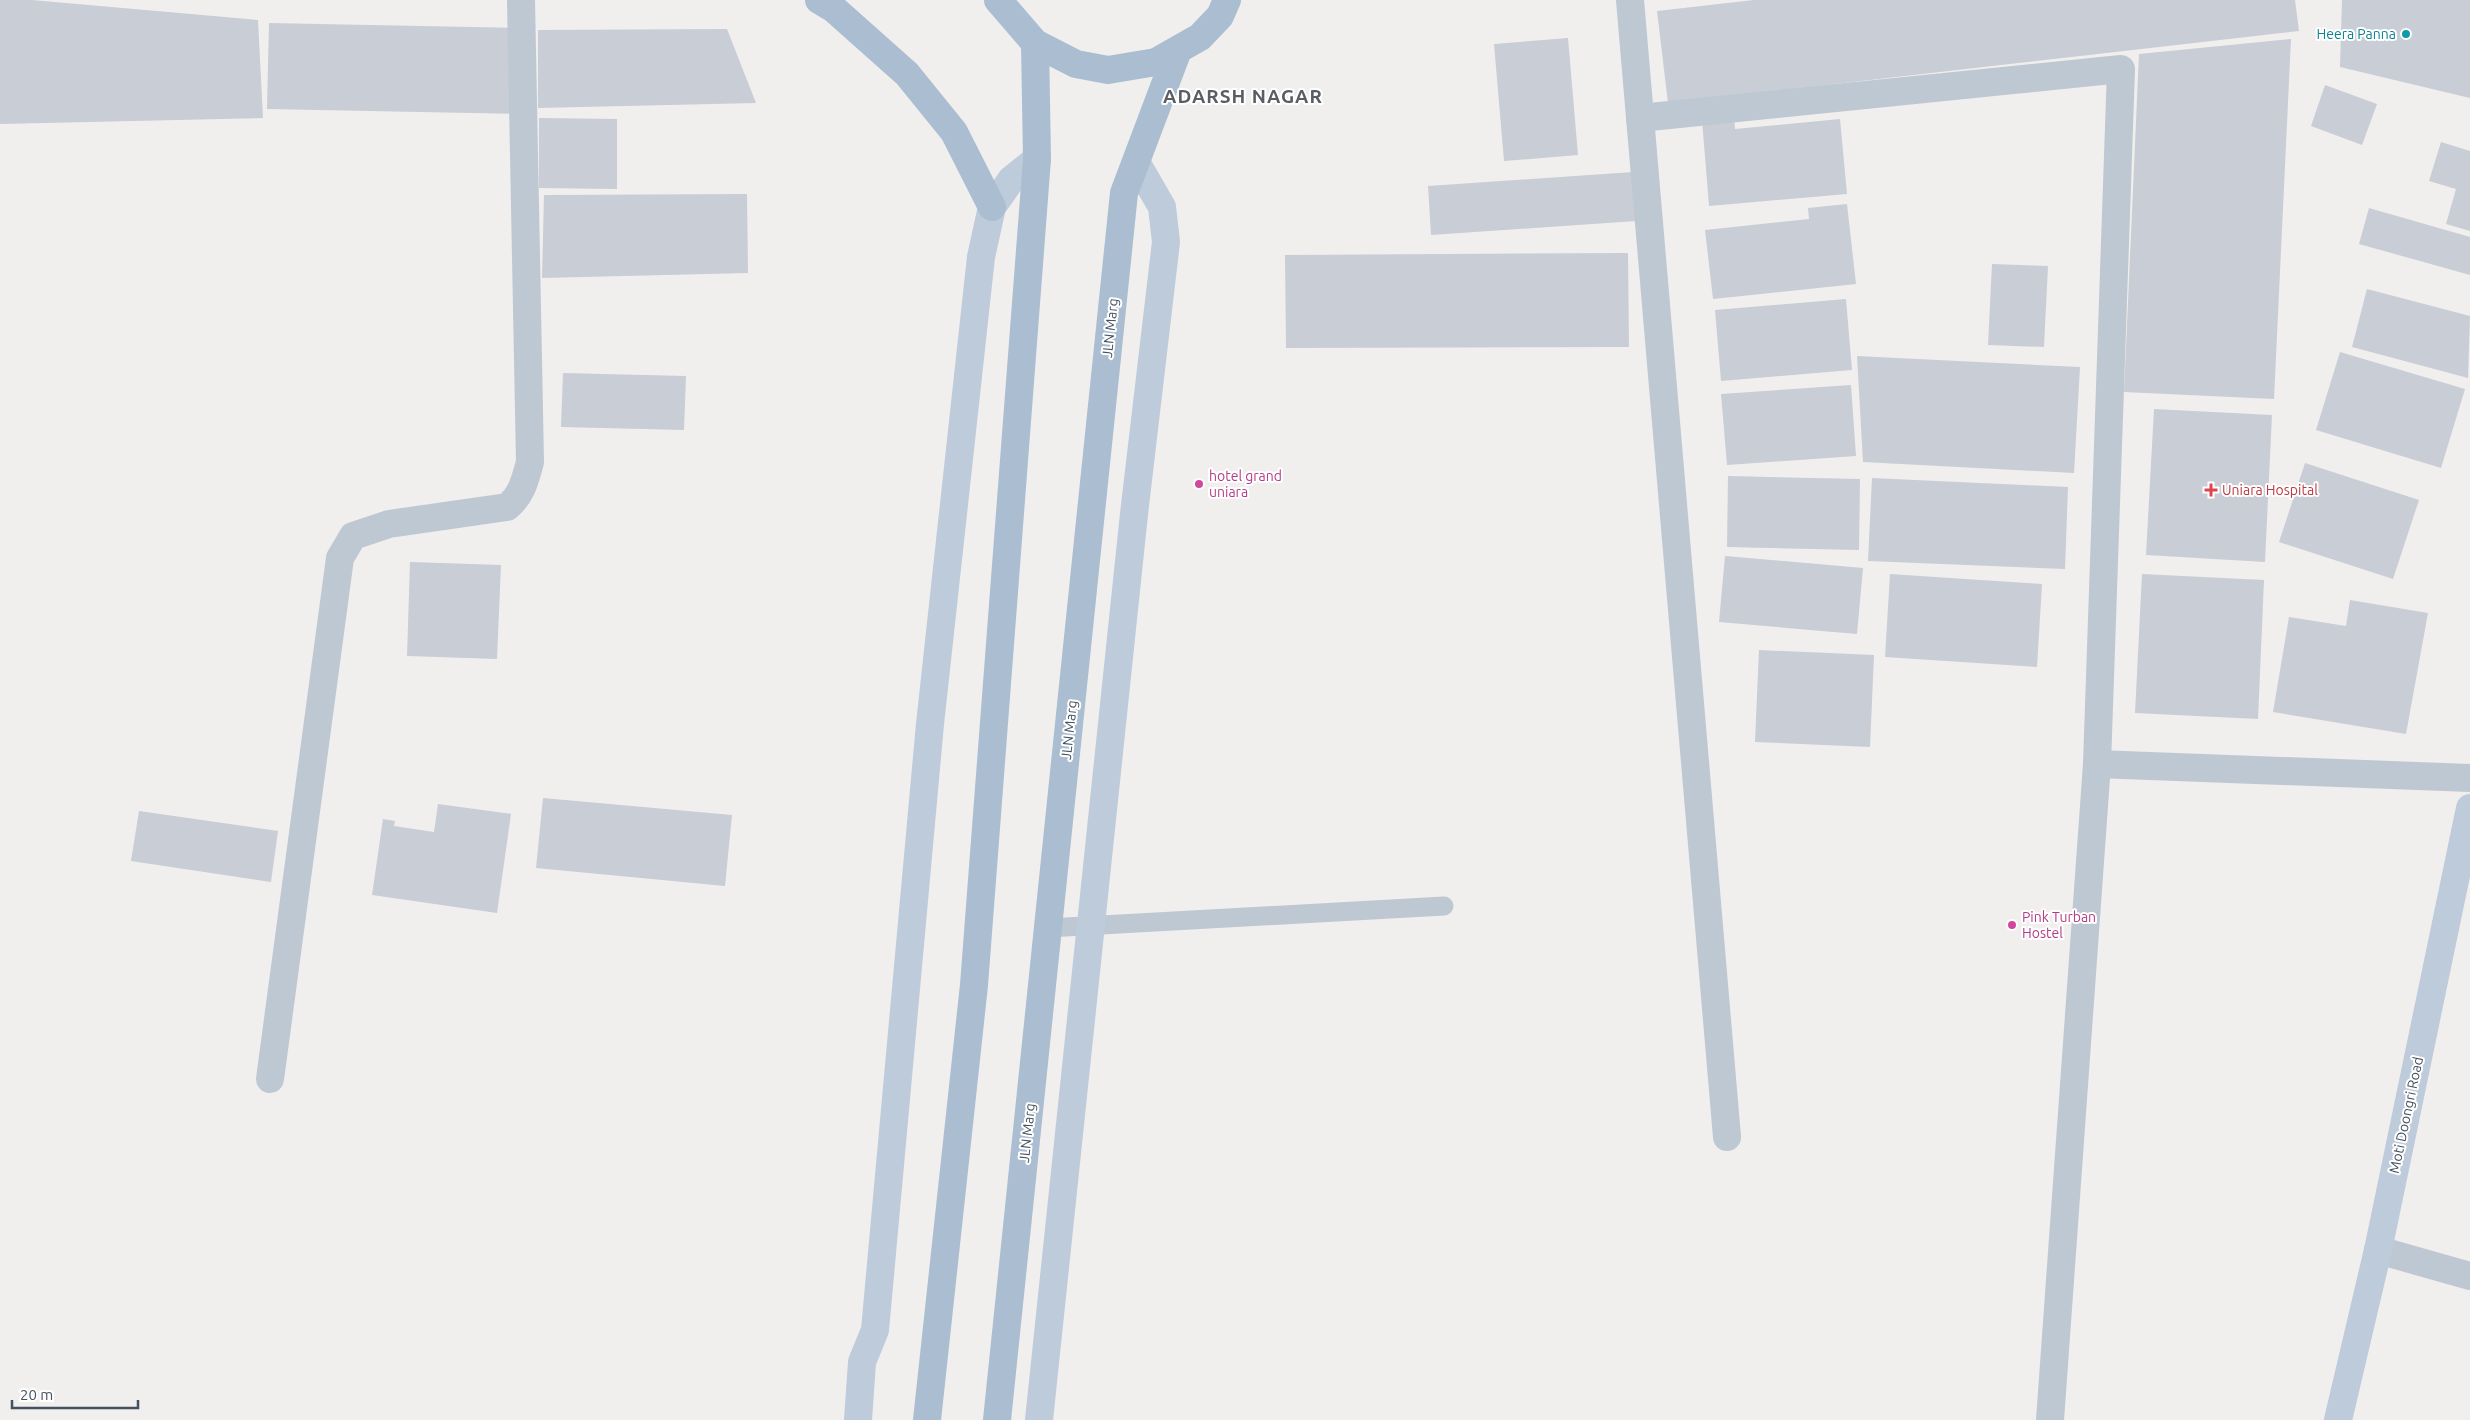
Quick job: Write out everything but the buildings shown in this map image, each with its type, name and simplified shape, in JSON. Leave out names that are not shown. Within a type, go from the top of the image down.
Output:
[{"type":"main road","points":[[819,0],[834,9],[907,74],[954,132],[992,207]]},
{"type":"main road","points":[[998,0],[1034,43],[1076,64],[1108,70],[1156,62],[1178,50],[1200,37],[1220,16],[1227,0]]},
{"type":"main road","points":[[928,1420],[974,984],[1037,159],[1034,43]]},
{"type":"main road","name":"JLN Marg","points":[[997,1420],[1124,193],[1178,50]]},
{"type":"street","points":[[270,1079],[340,558],[353,536],[389,524],[507,507],[516,500],[523,488],[530,462],[521,0]]},
{"type":"street","points":[[1630,0],[1728,1137]]},
{"type":"street","points":[[1640,118],[2122,69],[2097,764],[2050,1420]]},
{"type":"street","points":[[858,1420],[862,1362],[875,1330],[930,724],[981,257],[992,207],[1011,180],[1037,159]]},
{"type":"street","points":[[1039,1420],[1134,514],[1166,242],[1162,207],[1136,162]]},
{"type":"street","points":[[2097,764],[2470,778]]},
{"type":"street","name":"Moti Doongri Road","points":[[2338,1420],[2378,1250],[2470,808]]},
{"type":"street","points":[[2378,1250],[2470,1276]]},
{"type":"lane","points":[[1048,928],[1444,906]]},
{"type":"place","name":"Heera Panna","points":[[2406,34]]},
{"type":"place","name":"hotel grand uniara","points":[[1199,484]]},
{"type":"place","name":"Uniara Hospital","points":[[2211,490]]},
{"type":"place","name":"Pink Turban Hostel","points":[[2012,925]]},
{"type":"district","name":"ADARSH NAGAR","points":[[1243,96]]}]
